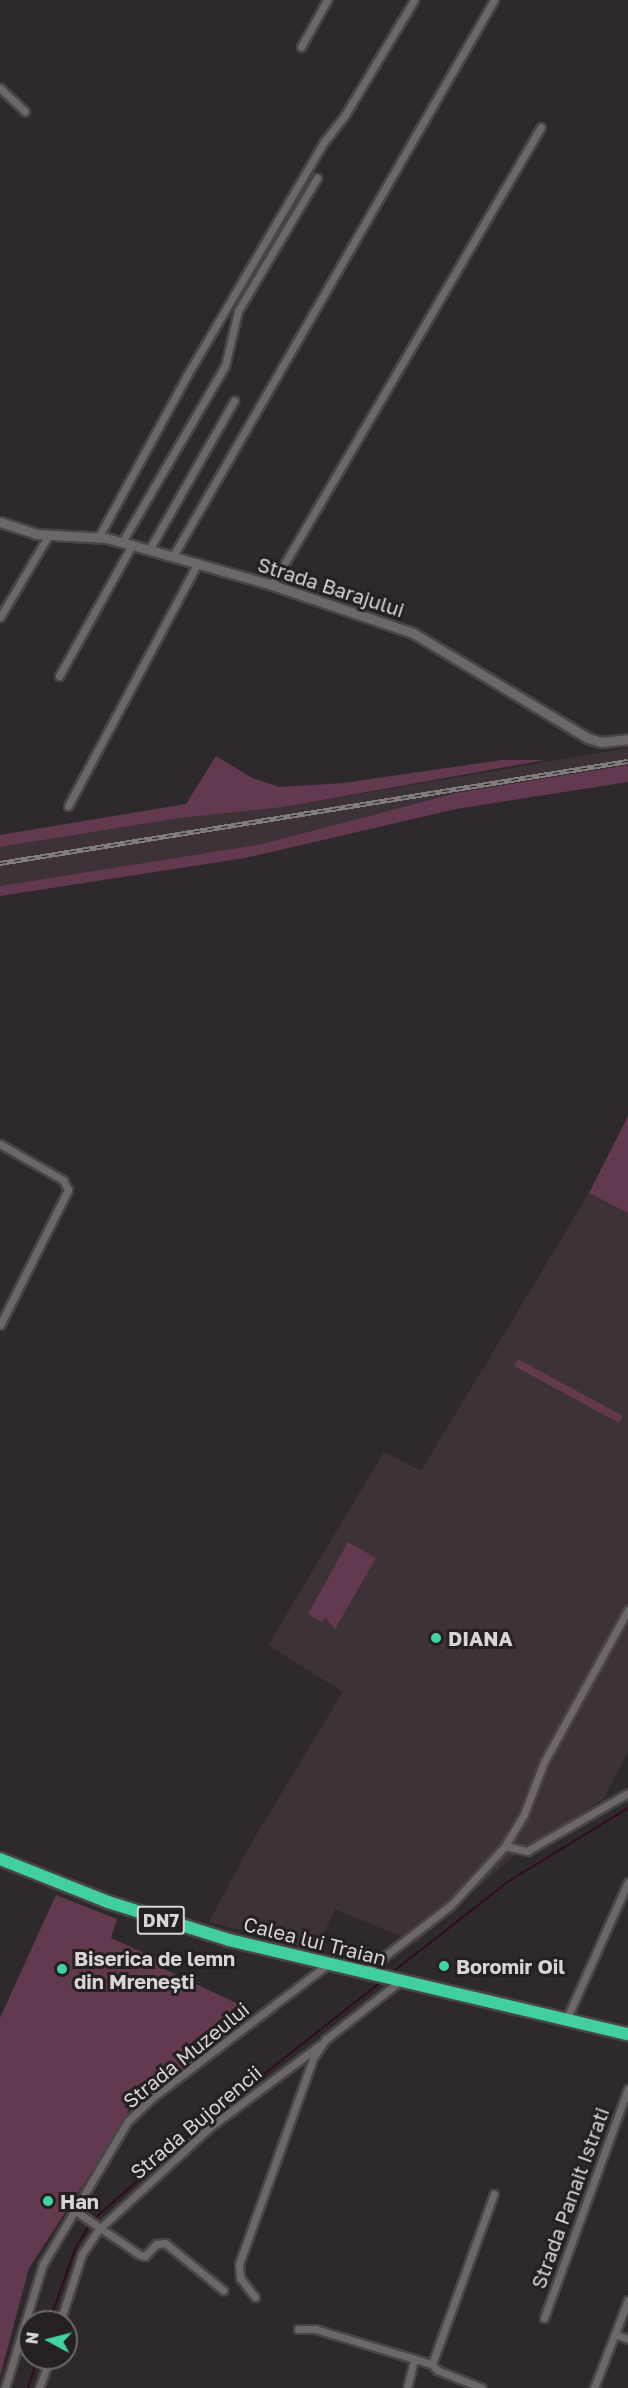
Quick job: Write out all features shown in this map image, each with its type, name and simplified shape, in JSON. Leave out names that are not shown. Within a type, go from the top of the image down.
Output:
[{"type":"highway","name":"Calea lui Traian","points":[[0,1859],[171,1923],[327,1965],[628,2034]]},
{"type":"street","points":[[301,47],[327,0]]},
{"type":"street","points":[[98,538],[192,367],[324,142],[345,115],[414,0]]},
{"type":"street","points":[[173,556],[494,0]]},
{"type":"street","points":[[0,88],[25,111]]},
{"type":"street","points":[[272,585],[541,127]]},
{"type":"street","points":[[59,676],[127,544],[225,366],[238,311],[317,178]]},
{"type":"street","points":[[149,550],[234,401]]},
{"type":"street","name":"Strada Barajului","points":[[0,522],[48,536],[98,538],[173,556],[272,585],[413,633],[588,738],[600,742],[628,739]]},
{"type":"street","points":[[0,617],[48,536]]},
{"type":"street","points":[[68,806],[198,563]]},
{"type":"street","points":[[0,1144],[63,1180],[68,1190],[0,1325]]},
{"type":"street","points":[[362,1973],[451,1905],[505,1846],[524,1814],[544,1762],[628,1610]]},
{"type":"street","points":[[505,1846],[527,1851],[628,1793]]},
{"type":"street","points":[[566,2020],[628,1882]]},
{"type":"street","name":"Strada Muzeului","points":[[4,2388],[43,2264],[74,2210],[139,2108],[327,1965]]},
{"type":"street","name":"Strada Bujorencii","points":[[64,2310],[82,2254],[96,2228],[210,2127],[320,2045],[395,1981]]},
{"type":"street","points":[[255,2297],[240,2278],[239,2264],[320,2045]]},
{"type":"street","name":"Strada Panait Istrati","points":[[544,2318],[628,2089]]},
{"type":"street","points":[[432,2364],[494,2194]]},
{"type":"street","points":[[74,2210],[96,2228],[145,2256],[156,2244],[165,2243],[223,2290]]},
{"type":"street","points":[[594,2388],[628,2300]]},
{"type":"street","points":[[298,2329],[315,2329],[432,2364],[437,2370],[482,2388]]},
{"type":"street","points":[[615,2334],[628,2339]]},
{"type":"street","points":[[407,2388],[414,2359]]},
{"type":"street","points":[[40,2388],[46,2370]]},
{"type":"shaded area","points":[[628,748],[628,765],[456,793],[262,844],[0,886],[0,847],[180,818],[284,807]]},
{"type":"shaded area","points":[[216,756],[252,778],[280,787],[343,783],[502,760],[545,760],[284,807],[180,818],[0,847],[0,835],[186,804]]},
{"type":"shaded area","points":[[628,765],[628,782],[456,809],[245,858],[0,896],[0,886],[262,844],[456,793]]},
{"type":"shaded area","points":[[628,1116],[628,1213],[589,1193]]},
{"type":"shaded area","points":[[589,1193],[628,1213],[628,1752],[604,1798],[552,1834],[527,1844],[416,1943],[335,1909],[316,1950],[209,1922],[250,1845],[343,1692],[268,1645],[384,1452],[421,1471]]},
{"type":"shaded area","points":[[518,1359],[623,1416],[619,1423],[514,1366]]},
{"type":"shaded area","points":[[348,1542],[376,1558],[335,1629],[325,1617],[322,1622],[308,1614]]},
{"type":"shaded area","points":[[56,1895],[117,1919],[111,1938],[166,1963],[164,1969],[251,2010],[155,2090],[130,2105],[126,2119],[29,2268],[0,2376],[0,2018]]},
{"type":"waterway","points":[[390,1974],[509,1881],[628,1808]]},
{"type":"waterway","points":[[53,2310],[76,2247],[93,2220],[206,2120],[381,1982]]},
{"type":"waterway","points":[[28,2388],[34,2370]]},
{"type":"railway","points":[[0,863],[628,761]]},
{"type":"place","name":"DIANA","points":[[436,1638]]},
{"type":"place","name":"Boromir Oil","points":[[444,1966]]},
{"type":"place","name":"Biserica de lemn din Mrenești","points":[[62,1969]]},
{"type":"place","name":"Han","points":[[48,2201]]}]
